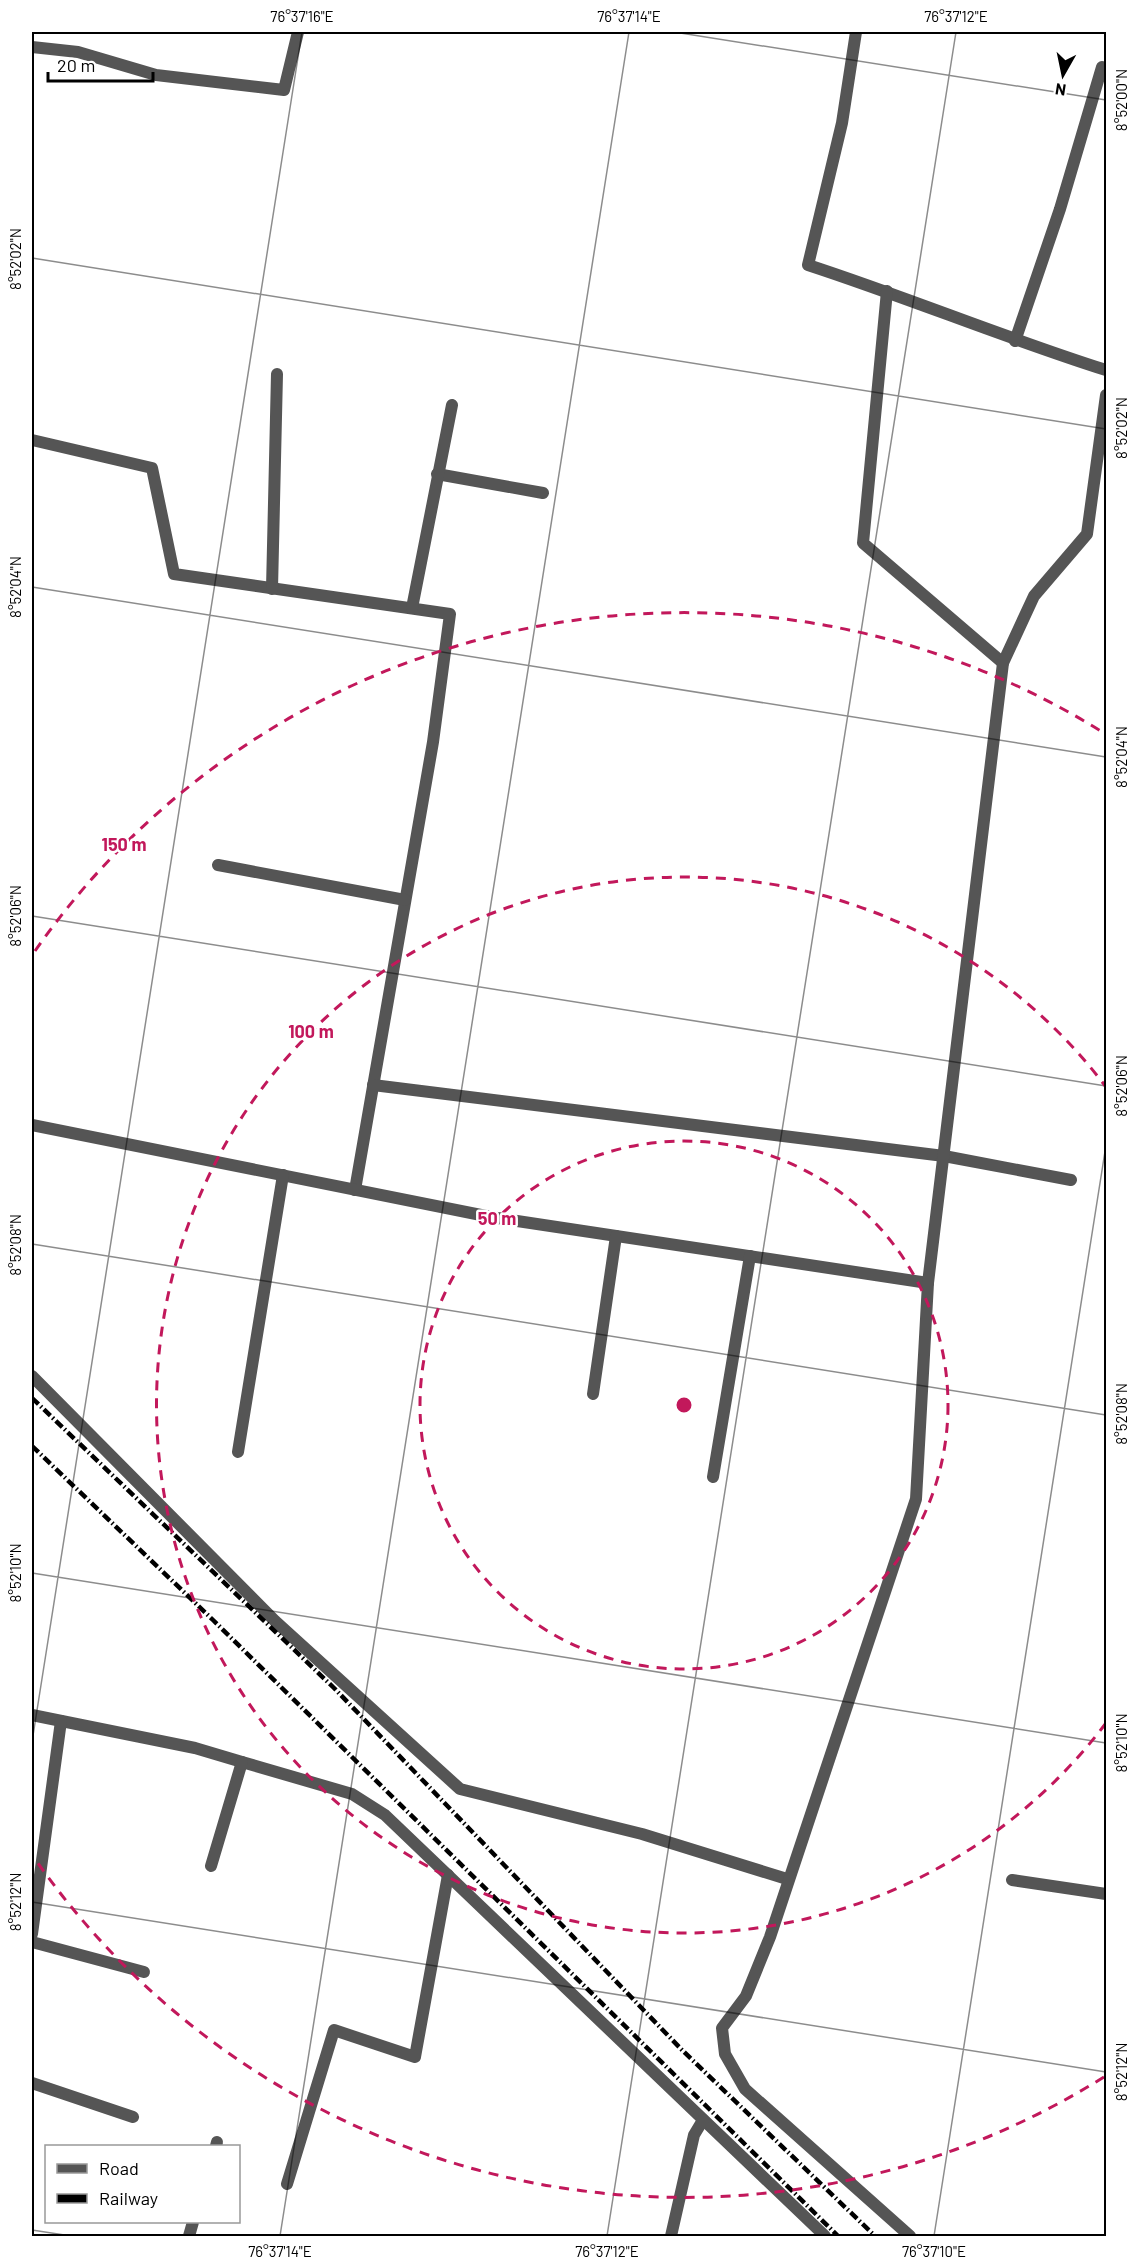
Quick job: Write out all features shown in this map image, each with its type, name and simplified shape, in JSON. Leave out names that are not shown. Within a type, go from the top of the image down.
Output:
[{"type":"street","points":[[32,47],[78,52],[156,75],[284,90],[298,32]]},
{"type":"street","points":[[856,32],[842,123],[808,265],[887,291],[1015,341],[1107,370]]},
{"type":"street","points":[[1015,341],[1060,209],[1102,67]]},
{"type":"street","points":[[887,291],[863,543],[1003,663]]},
{"type":"street","points":[[272,589],[277,374]]},
{"type":"street","points":[[910,2236],[745,2089],[725,2054],[722,2028],[746,1996],[770,1938],[787,1879],[916,1499],[928,1283],[1003,663],[1034,596],[1087,534],[1107,395]]},
{"type":"street","points":[[412,608],[452,405]]},
{"type":"street","points":[[32,440],[152,468],[174,574],[450,614],[433,742],[356,1190]]},
{"type":"street","points":[[437,474],[543,493]]},
{"type":"street","points":[[218,865],[405,900]]},
{"type":"street","points":[[373,1085],[944,1156],[1071,1180]]},
{"type":"street","points":[[32,1125],[491,1217],[928,1283]]},
{"type":"street","points":[[238,1452],[283,1175]]},
{"type":"street","points":[[593,1394],[616,1236]]},
{"type":"street","points":[[713,1477],[750,1256]]},
{"type":"street","points":[[32,1376],[275,1621],[460,1788],[642,1834],[787,1879]]},
{"type":"street","points":[[32,1715],[195,1748],[352,1794],[385,1815],[825,2236]]},
{"type":"street","points":[[32,1934],[61,1721]]},
{"type":"street","points":[[211,1866],[242,1762]]},
{"type":"street","points":[[287,2184],[334,2030],[415,2057],[448,1875]]},
{"type":"street","points":[[1012,1880],[1107,1894]]},
{"type":"street","points":[[32,1942],[144,1972]]},
{"type":"street","points":[[32,2083],[133,2117]]},
{"type":"street","points":[[671,2236],[694,2135],[704,2121]]},
{"type":"railway","points":[[32,1398],[334,1688],[682,2050],[875,2236]]},
{"type":"railway","points":[[32,1446],[213,1620],[838,2236]]}]
